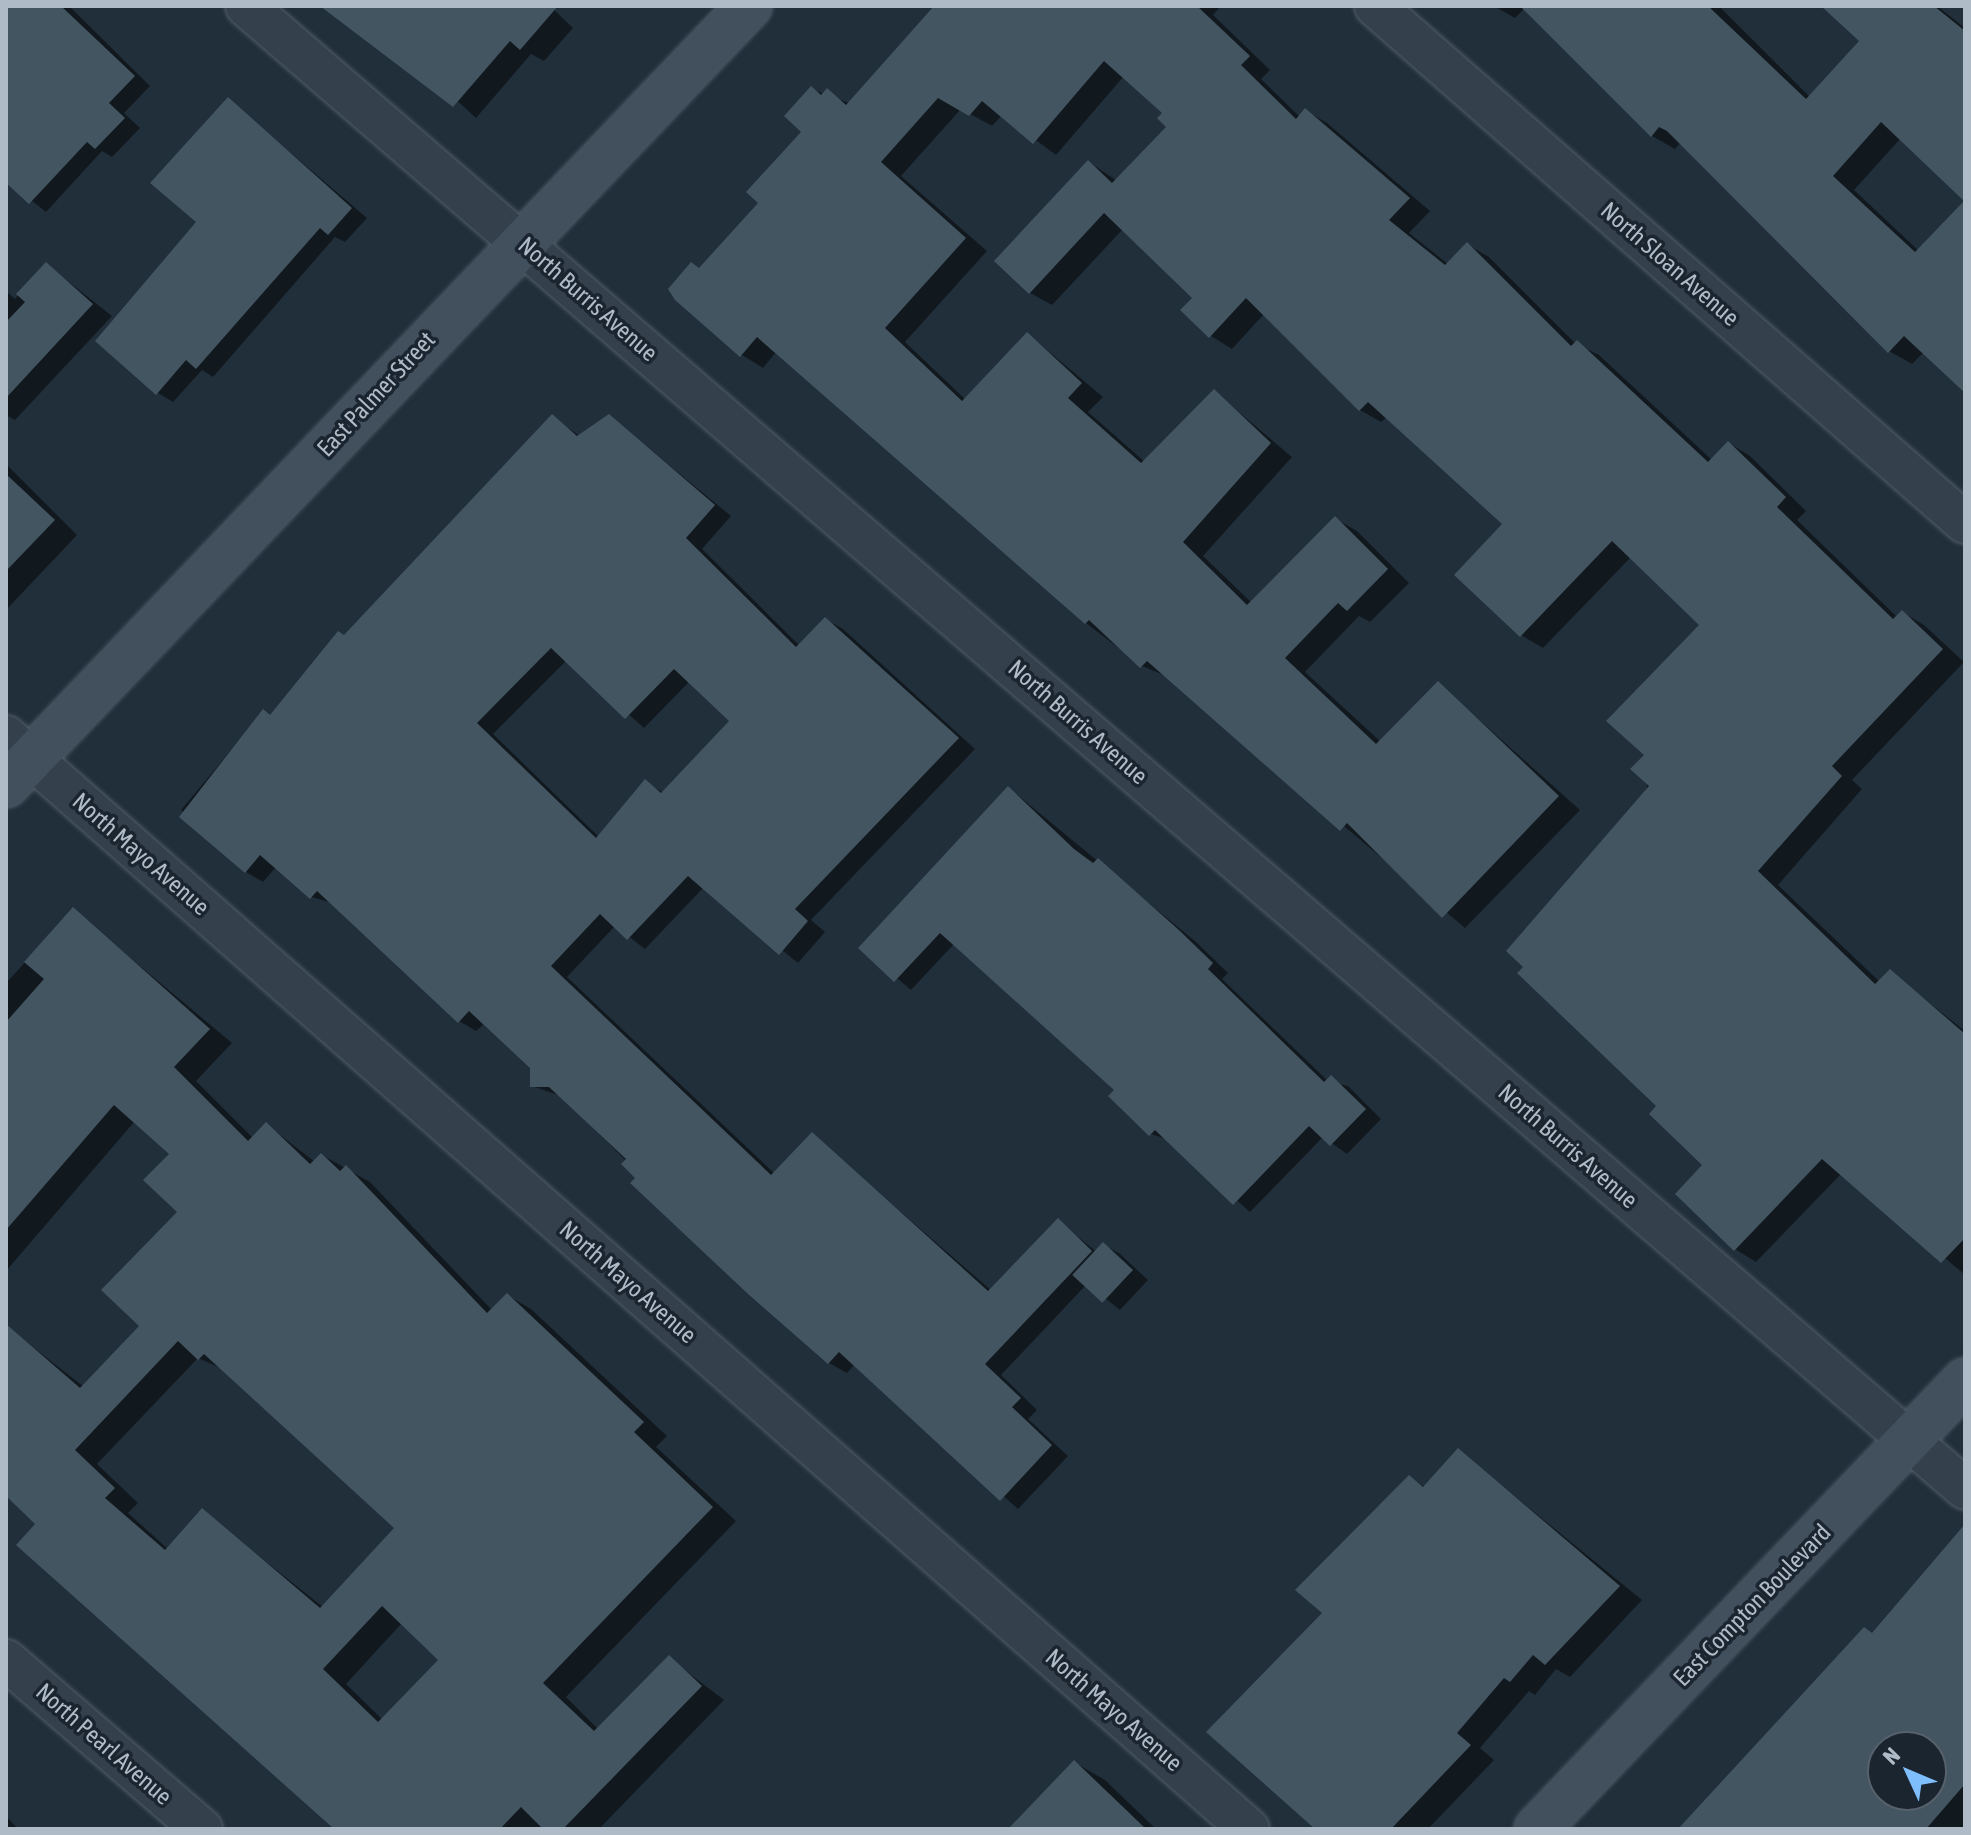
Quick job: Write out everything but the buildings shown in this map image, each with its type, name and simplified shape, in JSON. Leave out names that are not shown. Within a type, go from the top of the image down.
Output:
[{"type":"main road","name":"East Palmer Street","points":[[15,760],[749,6]]},
{"type":"main road","name":"East Compton Boulevard","points":[[1537,1829],[1965,1381]]},
{"type":"street","name":"North Burris Avenue","points":[[246,6],[1965,1489]]},
{"type":"street","name":"North Sloan Avenue","points":[[1375,6],[1965,523]]},
{"type":"street","name":"North Mayo Avenue","points":[[15,760],[1249,1829]]},
{"type":"street","name":"North Pearl Avenue","points":[[6,1660],[202,1829]]}]
